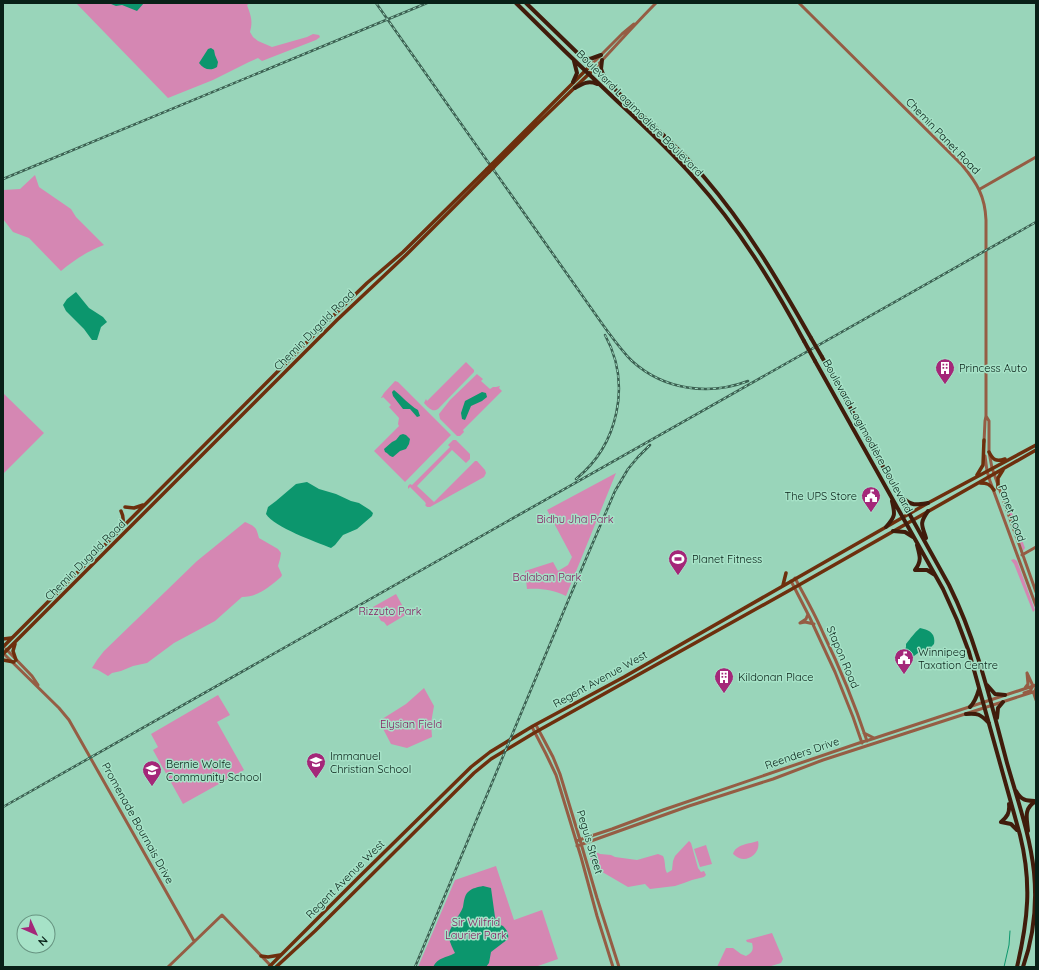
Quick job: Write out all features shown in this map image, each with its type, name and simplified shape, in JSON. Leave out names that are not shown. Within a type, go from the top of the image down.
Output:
[{"type":"main road","name":"Boulevard Lagimodière Boulevard","points":[[516,3],[670,152],[695,178],[723,211],[757,260],[936,575],[960,626],[969,652],[1020,835],[1026,866],[1028,892],[1025,932],[1017,967]]},
{"type":"main road","name":"Boulevard Lagimodière Boulevard","points":[[526,3],[687,159],[734,214],[768,265],[811,338],[949,585],[960,607],[976,651],[1028,838],[1034,871],[1035,906],[1029,950],[1023,967]]},
{"type":"main road","points":[[582,58],[590,59],[601,55]]},
{"type":"main road","points":[[573,59],[577,73],[573,82]]},
{"type":"main road","points":[[602,60],[600,69],[605,79]]},
{"type":"main road","name":"Chemin Dugald Road","points":[[4,653],[334,323],[406,255],[493,166],[575,88],[592,67]]},
{"type":"main road","name":"Chemin Dugald Road","points":[[493,166],[573,82],[587,72]]},
{"type":"main road","points":[[575,88],[590,81],[602,87]]},
{"type":"main road","name":"Chemin Dugald Road","points":[[3,647],[333,316],[488,171]]},
{"type":"main road","points":[[974,478],[983,465],[984,440]]},
{"type":"main road","name":"Regent Avenue West","points":[[271,967],[403,833],[471,767],[490,752],[903,517],[1036,445]]},
{"type":"main road","name":"Regent Avenue West","points":[[276,967],[404,843],[474,772],[492,759],[539,730],[794,588],[1036,450]]},
{"type":"main road","points":[[1025,451],[1027,455]]},
{"type":"main road","points":[[989,452],[993,458],[999,461],[1013,457]]},
{"type":"main road","points":[[998,488],[998,478],[1006,468]]},
{"type":"main road","points":[[978,483],[986,483],[994,490]]},
{"type":"main road","points":[[899,495],[909,504],[914,505],[928,503]]},
{"type":"main road","points":[[886,527],[894,515],[892,496]]},
{"type":"main road","points":[[125,507],[134,508],[147,502]]},
{"type":"main road","points":[[121,511],[124,520],[122,528]]},
{"type":"main road","points":[[927,545],[922,524],[923,518],[928,511]]},
{"type":"main road","points":[[893,531],[905,532],[916,539],[920,560],[915,570],[927,570],[936,575]]},
{"type":"main road","points":[[834,556],[837,563]]},
{"type":"main road","points":[[782,586],[786,573]]},
{"type":"main road","points":[[709,634],[712,626]]},
{"type":"main road","points":[[702,639],[705,630]]},
{"type":"main road","points":[[3,639],[12,638]]},
{"type":"main road","points":[[3,660],[15,661],[13,651],[17,641]]},
{"type":"main road","points":[[680,645],[680,651]]},
{"type":"main road","points":[[665,653],[674,655]]},
{"type":"main road","points":[[660,656],[663,661]]},
{"type":"main road","points":[[986,684],[995,694],[1005,695]]},
{"type":"main road","points":[[970,707],[974,704],[979,689]]},
{"type":"main road","points":[[997,725],[998,708],[1003,702]]},
{"type":"main road","points":[[966,714],[979,714],[989,723]]},
{"type":"main road","points":[[1014,786],[1022,799],[1036,801],[1027,810],[1026,814],[1028,838]]},
{"type":"main road","points":[[450,788],[455,792]]},
{"type":"main road","points":[[1008,792],[1010,807],[1009,812],[1006,818],[1001,822],[1013,825],[1020,835]]},
{"type":"main road","points":[[403,833],[404,843]]},
{"type":"main road","points":[[261,956],[268,957],[282,955]]},
{"type":"street","name":"Chemin Dugald Road","points":[[592,67],[602,60],[656,3]]},
{"type":"street","name":"Chemin Panet Road","points":[[799,3],[962,165],[980,190],[986,213],[986,416],[984,440],[987,471]]},
{"type":"street","name":"Chemin Dugald Road","points":[[592,67],[601,55],[622,34],[639,20]]},
{"type":"street","points":[[980,190],[1036,157]]},
{"type":"street","name":"Chemin Panet Road","points":[[986,416],[989,421],[989,452],[992,468]]},
{"type":"street","name":"Panet Road","points":[[992,468],[1036,592]]},
{"type":"street","name":"Panet Road","points":[[987,471],[1036,606]]},
{"type":"street","points":[[1017,555],[1036,547]]},
{"type":"street","name":"Stapon Road","points":[[795,578],[824,633],[840,670],[868,745]]},
{"type":"street","name":"Stapon Road","points":[[791,581],[814,624],[835,672],[863,746]]},
{"type":"street","points":[[808,613],[806,619],[800,623],[805,622],[814,624]]},
{"type":"street","points":[[818,636],[824,633]]},
{"type":"street","points":[[3,647],[4,653],[15,661]]},
{"type":"street","name":"Promenade Bournais Drive","points":[[15,661],[29,679],[65,715],[76,731],[194,941]]},
{"type":"street","points":[[835,672],[840,670]]},
{"type":"street","points":[[1023,689],[1028,684],[1027,673],[1035,688],[1034,694],[1036,700]]},
{"type":"street","points":[[1010,699],[1035,688]]},
{"type":"street","name":"Reenders Drive","points":[[577,846],[689,806],[774,779],[863,746],[966,714],[984,705],[990,700],[1023,689],[1035,688]]},
{"type":"street","name":"Reenders Drive","points":[[576,841],[656,812],[874,738],[970,707],[1003,702],[1035,688]]},
{"type":"street","name":"Peguis Street","points":[[536,725],[557,765],[619,967]]},
{"type":"street","points":[[912,726],[914,730]]},
{"type":"street","name":"Peguis Street","points":[[532,727],[556,775],[613,967]]},
{"type":"street","points":[[864,733],[874,738]]},
{"type":"street","points":[[168,967],[222,915],[271,967]]},
{"type":"green space","points":[[76,3],[250,3],[247,5],[251,18],[250,32],[258,41],[272,47],[313,34],[319,35],[320,37],[316,40],[262,61],[258,58],[213,80],[168,98]]},
{"type":"green space","points":[[35,175],[39,187],[71,209],[76,217],[104,245],[81,256],[61,271],[29,238],[13,232],[3,219],[3,190],[20,189]]},
{"type":"green space","points":[[466,362],[474,370],[474,372],[438,409],[432,410],[429,408],[424,403],[426,399],[427,401]]},
{"type":"green space","points":[[477,374],[483,379],[481,381],[490,389],[500,386],[499,388],[502,391],[463,430],[464,432],[460,436],[457,436],[440,419],[439,414],[450,400]]},
{"type":"green space","points":[[395,381],[398,382],[451,435],[405,482],[374,451],[399,426],[399,418],[389,407],[391,405],[383,397],[381,398]]},
{"type":"green space","points":[[3,393],[44,433],[3,474]]},
{"type":"green space","points":[[453,440],[456,440],[470,454],[470,459],[466,463],[452,450],[417,486],[434,502],[475,461],[477,461],[486,473],[484,477],[430,507],[427,507],[425,502],[410,487],[408,489],[408,486],[410,484],[412,485],[450,447],[448,445]]},
{"type":"green space","name":"Bidhu Jha Park","points":[[616,473],[566,596],[547,590],[527,589],[525,571],[553,562],[558,571],[568,565],[572,557],[547,510]]},
{"type":"green space","points":[[1004,500],[1008,502],[1025,548],[1023,551]]},
{"type":"green space","points":[[245,522],[255,528],[259,538],[278,549],[281,553],[278,566],[282,575],[281,577],[268,588],[248,597],[242,597],[215,621],[174,643],[147,663],[112,673],[108,676],[92,668],[104,651],[197,561]]},
{"type":"green space","points":[[1014,559],[1017,561],[1035,610],[1033,612],[1014,564],[1011,560]]},
{"type":"green space","name":"Rizzuto Park","points":[[396,594],[407,614],[387,626],[381,621],[373,607]]},
{"type":"green space","name":"Elysian Field","points":[[424,688],[434,706],[431,723],[432,737],[407,748],[391,744],[379,721],[406,704]]},
{"type":"green space","points":[[218,695],[230,715],[217,722],[244,770],[183,804],[153,750],[158,747],[151,734]]},
{"type":"green space","points":[[689,841],[691,843],[698,868],[701,872],[704,871],[706,875],[704,877],[675,886],[650,889],[645,884],[628,887],[592,866],[588,849],[600,854],[637,860],[658,854],[663,856],[667,873],[672,870],[675,856]]},
{"type":"green space","points":[[758,841],[758,849],[747,859],[738,858],[733,854],[740,846]]},
{"type":"green space","points":[[706,845],[712,864],[700,867],[694,849]]},
{"type":"green space","name":"Sir Wilfrid Laurier Park","points":[[496,866],[514,920],[542,910],[558,959],[535,967],[418,967],[455,880]]},
{"type":"green space","points":[[772,933],[783,959],[781,963],[768,967],[717,967],[726,948],[733,948],[746,956],[753,948],[752,943],[747,942],[746,940]]},
{"type":"shaded area","points":[[110,3],[144,3],[137,11],[122,5],[116,6]]},
{"type":"shaded area","points":[[211,48],[214,50],[218,62],[217,67],[208,69],[199,63],[208,49]]},
{"type":"shaded area","points":[[76,292],[89,308],[103,317],[107,322],[101,327],[97,340],[92,340],[84,329],[66,311],[63,305],[67,299]]},
{"type":"shaded area","points":[[394,390],[418,410],[420,416],[417,417],[410,409],[403,409],[393,396],[392,392]]},
{"type":"shaded area","points":[[482,392],[486,393],[487,397],[471,406],[465,420],[462,419],[461,413],[465,401]]},
{"type":"shaded area","points":[[403,434],[410,439],[406,449],[400,451],[393,457],[385,452],[384,449]]},
{"type":"shaded area","points":[[307,482],[319,489],[359,503],[373,513],[372,516],[357,529],[343,535],[331,548],[286,529],[270,519],[266,514],[268,507],[296,484]]},
{"type":"shaded area","points":[[920,628],[933,635],[934,644],[925,653],[918,653],[910,659],[902,658],[906,644]]},
{"type":"shaded area","points":[[483,886],[491,888],[495,917],[498,924],[507,930],[508,939],[491,952],[489,963],[486,967],[433,967],[440,959],[455,953],[449,938],[450,931],[463,907],[467,894],[473,889]]},
{"type":"waterway","points":[[1004,967],[1009,945],[1010,931]]},
{"type":"railway","points":[[376,3],[603,325],[632,361],[645,371],[658,378],[687,388],[718,388],[733,386],[748,381]]},
{"type":"railway","points":[[3,179],[427,3]]},
{"type":"railway","points":[[3,807],[1036,222]]},
{"type":"railway","points":[[576,479],[590,465],[602,449],[611,431],[616,413],[619,393],[618,373],[613,354],[605,335]]},
{"type":"railway","points":[[415,967],[615,491],[628,469],[650,445]]},
{"type":"place","name":"Princess Auto","points":[[945,385]]},
{"type":"place","name":"The UPS Store","points":[[871,513]]},
{"type":"place","name":"Planet Fitness","points":[[678,576]]},
{"type":"place","name":"Winnipeg Taxation Centre","points":[[904,675]]},
{"type":"place","name":"Kildonan Place","points":[[724,694]]},
{"type":"place","name":"Immanuel Christian School","points":[[316,779]]},
{"type":"place","name":"Bernie Wolfe Community School","points":[[152,787]]},
{"type":"park label","name":"Balaban Park","points":[[547,577]]}]
